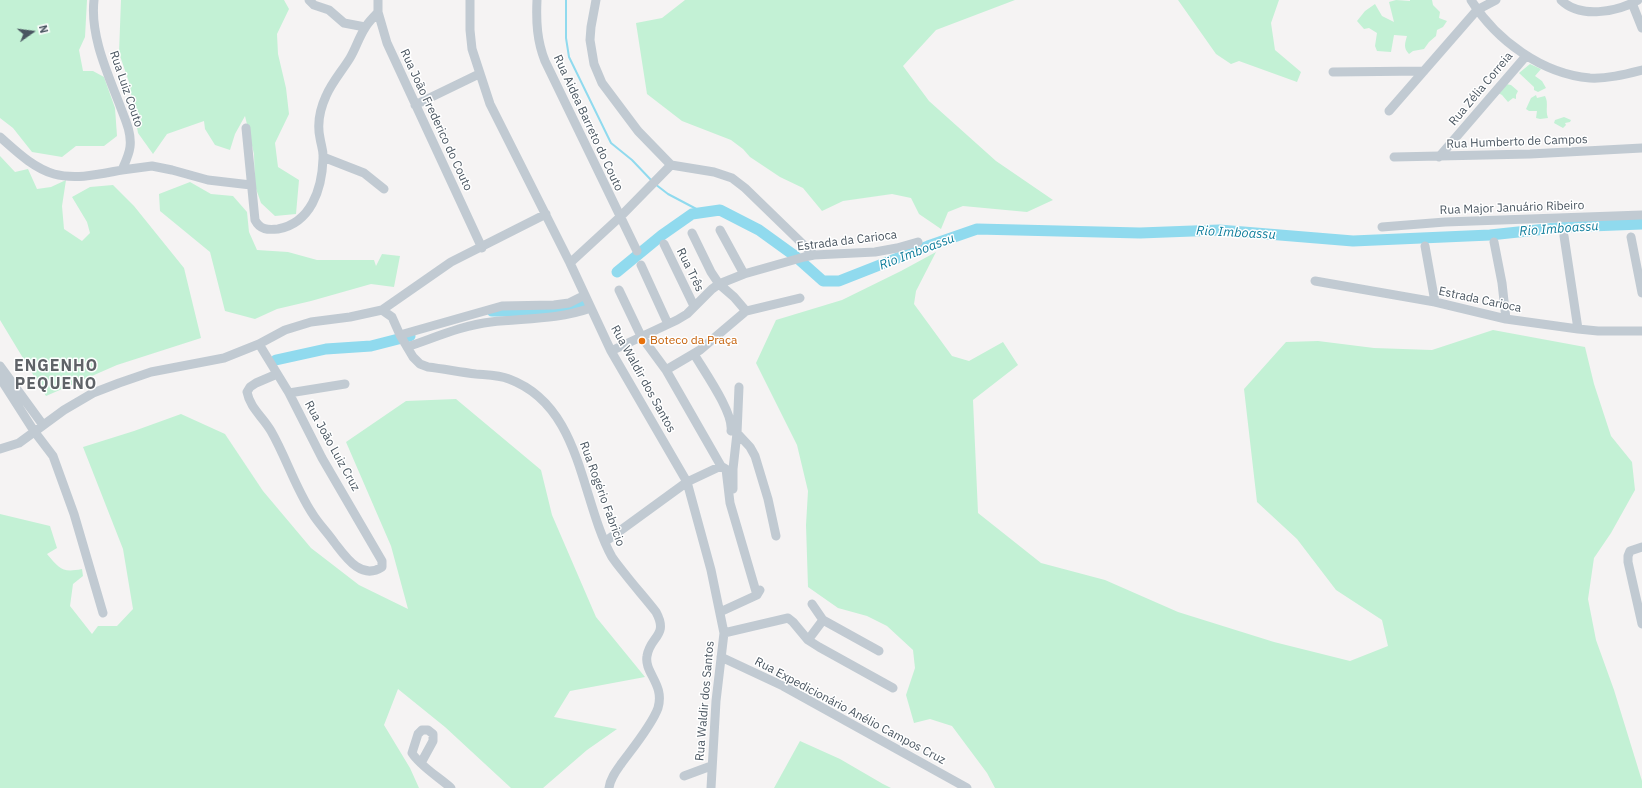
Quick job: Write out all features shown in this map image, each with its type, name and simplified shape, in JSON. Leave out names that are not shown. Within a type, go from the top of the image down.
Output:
[{"type":"street","name":"Rua Luiz Couto","points":[[94,0],[93,7],[97,38],[107,74],[130,136],[130,148],[122,170]]},
{"type":"street","points":[[309,0],[314,5],[329,10],[344,23],[365,27]]},
{"type":"street","name":"Rua João Frederico do Couto","points":[[378,0],[378,12],[387,42],[482,248]]},
{"type":"street","name":"Rua Waldir dos Santos","points":[[470,0],[470,36],[472,49],[490,104],[546,214],[611,351],[688,482],[711,570],[724,633],[716,702],[711,766],[711,788]]},
{"type":"street","name":"Rua Aidea Barreto do Couto","points":[[537,0],[537,32],[545,61],[637,251]]},
{"type":"street","points":[[596,0],[590,40],[594,64],[602,83],[638,131],[671,165],[714,172],[732,178],[745,188],[814,255]]},
{"type":"street","points":[[1471,0],[1490,26],[1526,56],[1561,72],[1578,77],[1592,78],[1615,76],[1642,70]]},
{"type":"street","points":[[1389,111],[1477,10],[1496,0]]},
{"type":"street","points":[[1561,0],[1577,9],[1589,12],[1602,11],[1635,2],[1642,28]]},
{"type":"street","points":[[246,128],[250,156],[251,185],[255,220],[258,226],[264,229],[283,228],[304,216],[313,202],[322,179],[324,157],[319,136],[321,111],[326,96],[351,57],[365,27],[378,12]]},
{"type":"street","name":"Rua Zélia Correia","points":[[1439,157],[1526,56]]},
{"type":"street","points":[[1333,72],[1424,71]]},
{"type":"street","points":[[415,105],[479,74]]},
{"type":"street","points":[[0,137],[41,169],[54,174],[67,176],[89,176],[152,166],[208,180],[251,185]]},
{"type":"street","name":"Rua Humberto de Campos","points":[[1394,157],[1439,157],[1642,148]]},
{"type":"street","points":[[324,157],[364,173],[384,189]]},
{"type":"street","points":[[570,263],[620,217],[671,165]]},
{"type":"street","points":[[0,449],[19,443],[64,410],[93,393],[119,383],[151,372],[224,358],[259,344],[286,330],[311,322],[350,317],[382,310],[451,262],[482,248],[546,214]]},
{"type":"street","name":"Rua Major Januário Ribeiro","points":[[1382,227],[1445,222],[1642,214]]},
{"type":"street","points":[[720,230],[744,274]]},
{"type":"street","points":[[692,233],[711,272],[719,284],[734,297],[746,311]]},
{"type":"street","points":[[1564,236],[1578,329]]},
{"type":"street","points":[[1631,237],[1642,293]]},
{"type":"street","name":"Estrada da Carioca","points":[[611,351],[682,317],[719,284],[744,274],[814,255],[875,252],[918,242]]},
{"type":"street","points":[[1494,242],[1502,283],[1506,319]]},
{"type":"street","name":"Rua Três","points":[[664,244],[694,306]]},
{"type":"street","points":[[1425,246],[1435,302]]},
{"type":"street","points":[[641,265],[668,324]]},
{"type":"street","name":"Estrada Carioca","points":[[1315,281],[1435,302],[1506,319],[1598,331],[1642,331]]},
{"type":"street","name":"Rua Waldir dos Santos","points":[[619,290],[641,336],[666,370],[727,468]]},
{"type":"street","points":[[400,335],[502,306],[554,305],[569,303],[585,295]]},
{"type":"street","name":"Rua Waldir dos Santos","points":[[666,370],[694,354],[746,311],[800,298]]},
{"type":"street","points":[[407,347],[474,325],[491,322],[545,319],[565,316],[591,308]]},
{"type":"street","name":"Rua Rogério Fabricio","points":[[382,310],[392,317],[407,347],[420,364],[428,367],[498,376],[510,379],[527,388],[546,403],[571,442],[612,558],[656,612],[661,628],[646,657],[647,663],[660,692],[658,708],[613,775],[609,788]]},
{"type":"street","name":"Rua João Luiz Cruz","points":[[259,344],[289,393],[322,458],[382,561],[382,567],[373,570],[365,570],[351,564],[311,512],[270,430],[252,407],[247,392],[250,387],[277,374]]},
{"type":"street","name":"Rua Waldir dos Santos","points":[[694,354],[731,420],[732,425],[727,468],[730,503],[758,593],[720,612]]},
{"type":"street","points":[[0,366],[43,424]]},
{"type":"street","points":[[0,378],[34,431],[53,456],[64,485],[103,613]]},
{"type":"street","points":[[289,393],[344,384]]},
{"type":"street","name":"Rua Waldir dos Santos","points":[[727,468],[737,433],[739,387]]},
{"type":"street","points":[[737,433],[750,447],[755,456],[768,499],[776,536]]},
{"type":"street","points":[[606,541],[688,482],[727,468]]},
{"type":"street","points":[[1642,548],[1630,551],[1628,562],[1642,624]]},
{"type":"street","points":[[812,604],[823,620],[878,651]]},
{"type":"street","points":[[724,633],[788,618],[808,640],[893,688]]},
{"type":"street","points":[[808,640],[823,620]]},
{"type":"street","name":"Rua Expedicionário Anélio Campos Cruz","points":[[721,657],[783,686],[967,788]]},
{"type":"street","points":[[421,763],[433,741],[433,734],[428,730],[422,730],[418,734],[412,753],[421,763],[451,788]]},
{"type":"street","points":[[684,776],[711,766]]},
{"type":"green space","points":[[0,0],[87,0],[85,37],[79,50],[83,71],[93,71],[104,77],[115,108],[117,136],[104,146],[76,146],[62,157],[32,152],[13,128],[0,118]]},
{"type":"green space","points":[[121,0],[284,0],[289,9],[277,34],[278,54],[286,88],[289,114],[275,143],[278,167],[299,180],[296,214],[275,216],[261,203],[255,186],[254,154],[245,116],[235,134],[230,150],[215,145],[205,129],[204,121],[167,134],[153,154],[138,133],[129,82],[119,53]]},
{"type":"green space","points":[[685,0],[1015,0],[936,30],[903,66],[929,101],[996,161],[1053,200],[1027,212],[963,206],[948,212],[941,229],[919,214],[911,198],[892,194],[843,201],[822,211],[803,188],[780,177],[750,157],[743,149],[731,140],[682,121],[647,94],[636,23],[662,18]]},
{"type":"green space","points":[[1178,0],[1279,0],[1271,23],[1275,50],[1301,72],[1297,82],[1239,61],[1231,64],[1216,54]]},
{"type":"green space","points":[[1396,0],[1432,0],[1433,5],[1440,12],[1439,18],[1447,21],[1443,27],[1437,30],[1436,36],[1424,49],[1413,51],[1409,54],[1405,48],[1407,36],[1394,35],[1391,52],[1377,51],[1375,46],[1377,33],[1369,28],[1364,29],[1357,21],[1365,11],[1375,4],[1382,16],[1394,22],[1389,2]]},
{"type":"green space","points":[[1530,64],[1541,69],[1535,76],[1542,81],[1546,88],[1538,92],[1534,90],[1534,87],[1519,73]]},
{"type":"green space","points":[[1506,84],[1511,85],[1518,91],[1516,99],[1513,98],[1508,102],[1498,93]]},
{"type":"green space","points":[[1536,95],[1537,98],[1545,96],[1547,101],[1548,118],[1536,118],[1537,111],[1529,111],[1526,109],[1531,98]]},
{"type":"green space","points":[[1564,117],[1571,120],[1570,122],[1565,123],[1566,125],[1563,128],[1554,123],[1555,120]]},
{"type":"green space","points":[[0,156],[15,172],[28,169],[37,189],[51,187],[66,180],[62,206],[64,229],[82,241],[90,233],[87,222],[72,197],[90,187],[113,185],[134,206],[184,268],[201,338],[117,365],[46,396],[0,320]]},
{"type":"green space","points":[[190,182],[211,194],[233,196],[247,212],[249,232],[257,250],[288,252],[317,260],[374,260],[376,266],[382,254],[400,256],[394,287],[371,284],[277,309],[255,319],[225,311],[210,252],[160,211],[159,194]]},
{"type":"green space","points":[[936,252],[916,291],[914,304],[952,356],[969,361],[1003,342],[1018,365],[973,400],[978,513],[1041,563],[1105,580],[1178,612],[1274,642],[1350,661],[1388,646],[1382,620],[1336,590],[1297,539],[1257,502],[1244,389],[1286,342],[1318,341],[1374,348],[1432,350],[1493,330],[1585,347],[1594,384],[1611,436],[1632,462],[1635,490],[1611,533],[1594,558],[1588,599],[1596,640],[1614,690],[1642,781],[1642,788],[995,788],[987,773],[952,726],[930,719],[914,723],[906,695],[915,668],[913,650],[887,626],[867,616],[838,608],[808,587],[806,525],[808,491],[797,445],[756,363],[776,320],[842,300]]},
{"type":"green space","points":[[456,399],[541,470],[552,515],[596,617],[645,677],[570,691],[554,717],[617,729],[587,750],[543,788],[511,788],[445,727],[398,689],[384,725],[410,768],[419,788],[0,788],[0,514],[50,526],[57,548],[47,554],[62,569],[82,569],[83,576],[73,584],[70,606],[92,634],[98,626],[117,626],[133,609],[123,549],[83,447],[181,414],[225,434],[263,491],[311,548],[359,585],[408,609],[391,546],[346,442],[406,401]]},
{"type":"green space","points":[[800,741],[840,759],[891,788],[774,788]]},
{"type":"waterway","points":[[566,0],[566,38],[569,57],[611,143],[632,160],[652,181]]},
{"type":"waterway","points":[[655,184],[668,194],[704,213]]},
{"type":"waterway","name":"Rio Imboassu","points":[[617,272],[662,235],[692,214],[720,210],[759,230],[795,256],[823,281],[839,281],[928,246],[977,229],[1140,233],[1219,230],[1353,241],[1490,235],[1565,227],[1642,224]]},
{"type":"waterway","points":[[492,311],[538,311],[581,304]]},
{"type":"waterway","points":[[276,360],[326,349],[371,346],[410,336]]},
{"type":"place","name":"Boteco da Praça","points":[[642,341]]},
{"type":"district","name":"ENGENHO PEQUENO","points":[[56,375]]}]
